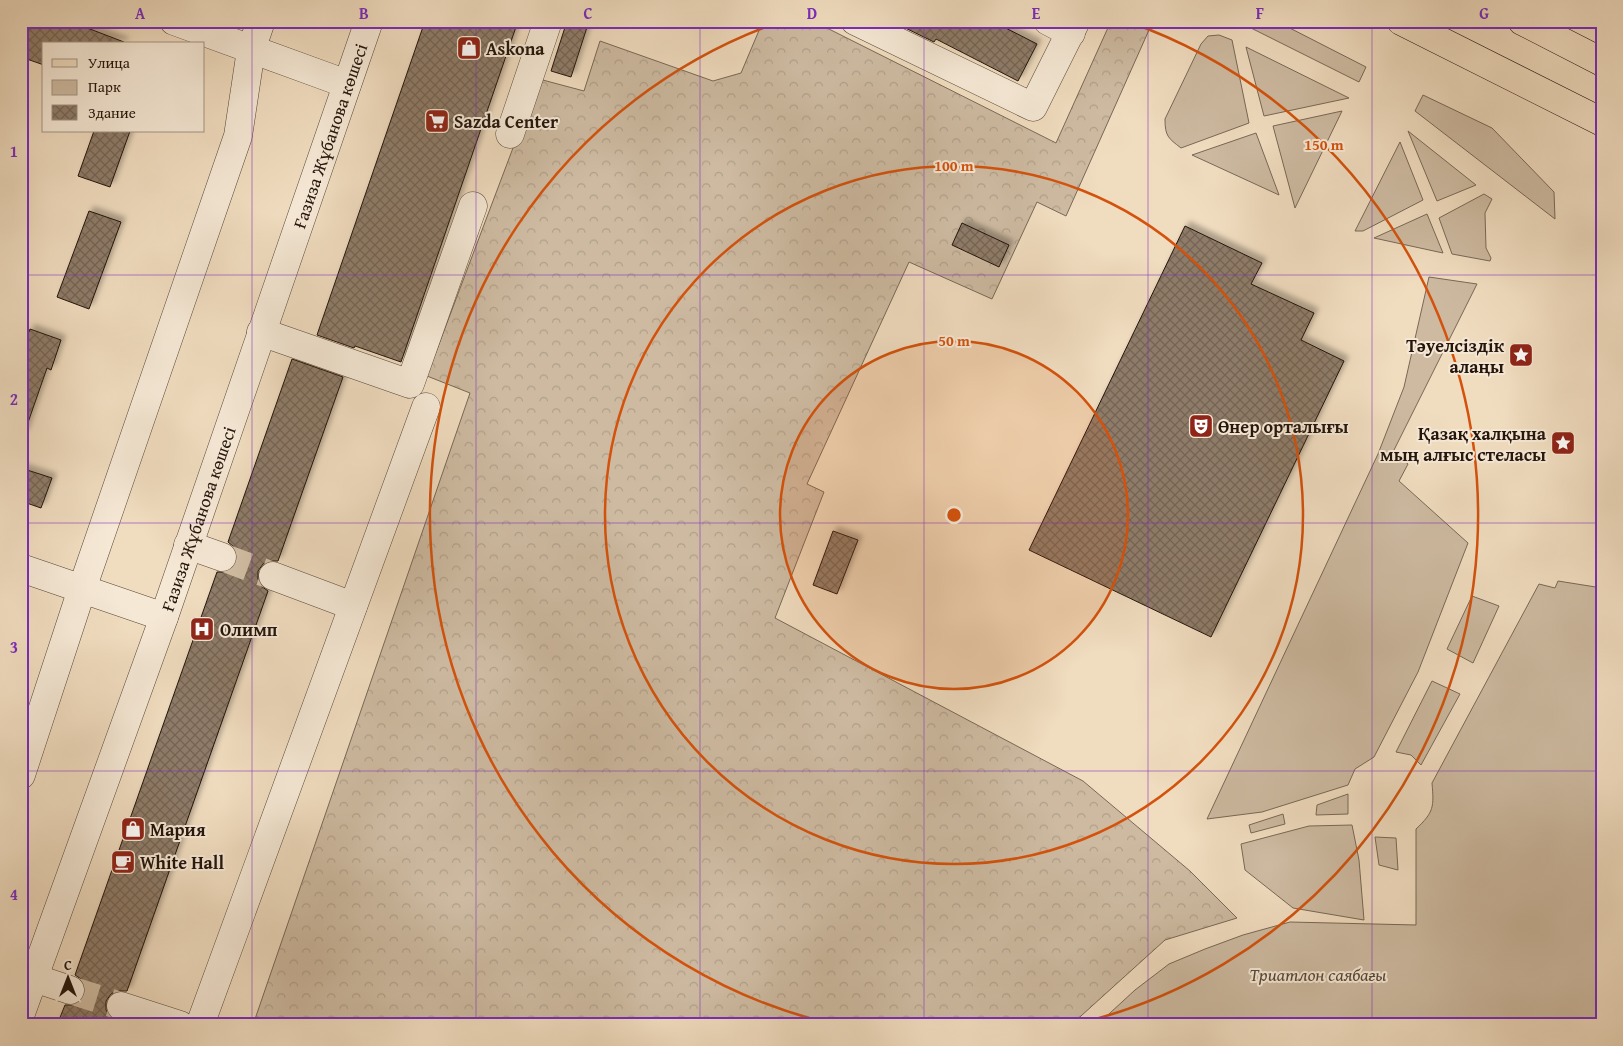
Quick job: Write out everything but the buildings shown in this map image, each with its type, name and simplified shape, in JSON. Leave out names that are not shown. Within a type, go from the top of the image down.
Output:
[{"type":"main road","points":[[1402,21],[1602,122]]},
{"type":"main road","points":[[1522,21],[1602,62]]},
{"type":"street","points":[[174,21],[347,84]]},
{"type":"street","points":[[21,774],[82,589],[238,136],[251,50],[261,21]]},
{"type":"street","name":"Ғазиза Жұбанова көшесі","points":[[21,1013],[164,617],[369,21]]},
{"type":"street","points":[[510,134],[548,21]]},
{"type":"street","points":[[855,21],[1033,107],[1065,25]]},
{"type":"street","points":[[261,332],[410,384],[473,206]]},
{"type":"street","points":[[200,1025],[426,406]]},
{"type":"street","points":[[188,545],[222,558]]},
{"type":"street","points":[[21,568],[164,617]]},
{"type":"street","points":[[273,576],[353,606]]},
{"type":"street","points":[[34,978],[70,990]]},
{"type":"street","points":[[121,1006],[180,1025]]},
{"type":"green space","points":[[763,21],[813,21],[1056,143],[1111,21],[1153,21],[1066,216],[1037,202],[992,299],[909,262],[807,484],[824,492],[775,618],[1083,781],[1190,871],[1237,918],[1165,940],[1071,1025],[253,1025],[470,393],[427,376],[539,79],[584,91],[600,41],[713,81],[741,73]]},
{"type":"green space","points":[[1237,21],[1276,21],[1366,67],[1359,82]]},
{"type":"green space","points":[[1219,35],[1232,40],[1249,123],[1181,148],[1168,136],[1165,119],[1201,44],[1208,36]]},
{"type":"green space","points":[[1246,47],[1349,98],[1264,116]]},
{"type":"green space","points":[[1423,95],[1492,128],[1554,192],[1555,219],[1415,111]]},
{"type":"green space","points":[[1342,111],[1295,208],[1273,126]]},
{"type":"green space","points":[[1408,131],[1476,185],[1437,201]]},
{"type":"green space","points":[[1256,133],[1279,195],[1192,155]]},
{"type":"green space","points":[[1400,142],[1423,200],[1363,231],[1355,231]]},
{"type":"green space","points":[[1484,194],[1492,199],[1485,213],[1486,248],[1491,258],[1490,261],[1452,254],[1439,218]]},
{"type":"green space","points":[[1427,214],[1443,253],[1374,238]]},
{"type":"green space","points":[[1429,277],[1477,284],[1393,452],[1408,464],[1399,481],[1468,543],[1418,672],[1374,757],[1355,769],[1348,785],[1262,812],[1207,819],[1378,454],[1404,387]]},
{"type":"green space","name":"Триатлон саябағы","points":[[1558,581],[1602,588],[1602,1025],[1097,1025],[1135,990],[1169,964],[1243,935],[1290,922],[1416,925],[1416,829],[1432,809],[1432,783],[1539,584],[1555,588]]},
{"type":"green space","points":[[1472,596],[1499,606],[1473,663],[1447,649]]},
{"type":"green space","points":[[1432,681],[1460,694],[1421,765],[1411,755],[1396,752]]},
{"type":"green space","points":[[1348,794],[1348,814],[1316,815],[1317,805]]},
{"type":"green space","points":[[1283,814],[1285,824],[1251,833],[1249,825]]},
{"type":"green space","points":[[1352,825],[1359,860],[1364,920],[1293,908],[1245,870],[1241,844],[1309,826]]},
{"type":"green space","points":[[1375,837],[1396,838],[1398,870],[1379,865]]},
{"type":"tunnel","points":[[222,557],[273,576]]},
{"type":"tunnel","points":[[70,990],[121,1006]]},
{"type":"place","name":"Askona","points":[[469,48]]},
{"type":"place","name":"Sazda Center","points":[[437,121]]},
{"type":"place","name":"Тәуелсіздік алаңы","points":[[1521,355]]},
{"type":"place","name":"Өнер орталығы","points":[[1201,426]]},
{"type":"place","name":"Қазақ халқына мың алғыс стеласы","points":[[1563,443]]},
{"type":"place","name":"Олимп","points":[[202,629]]},
{"type":"place","name":"Мария","points":[[133,829]]},
{"type":"place","name":"White Hall","points":[[123,862]]}]
